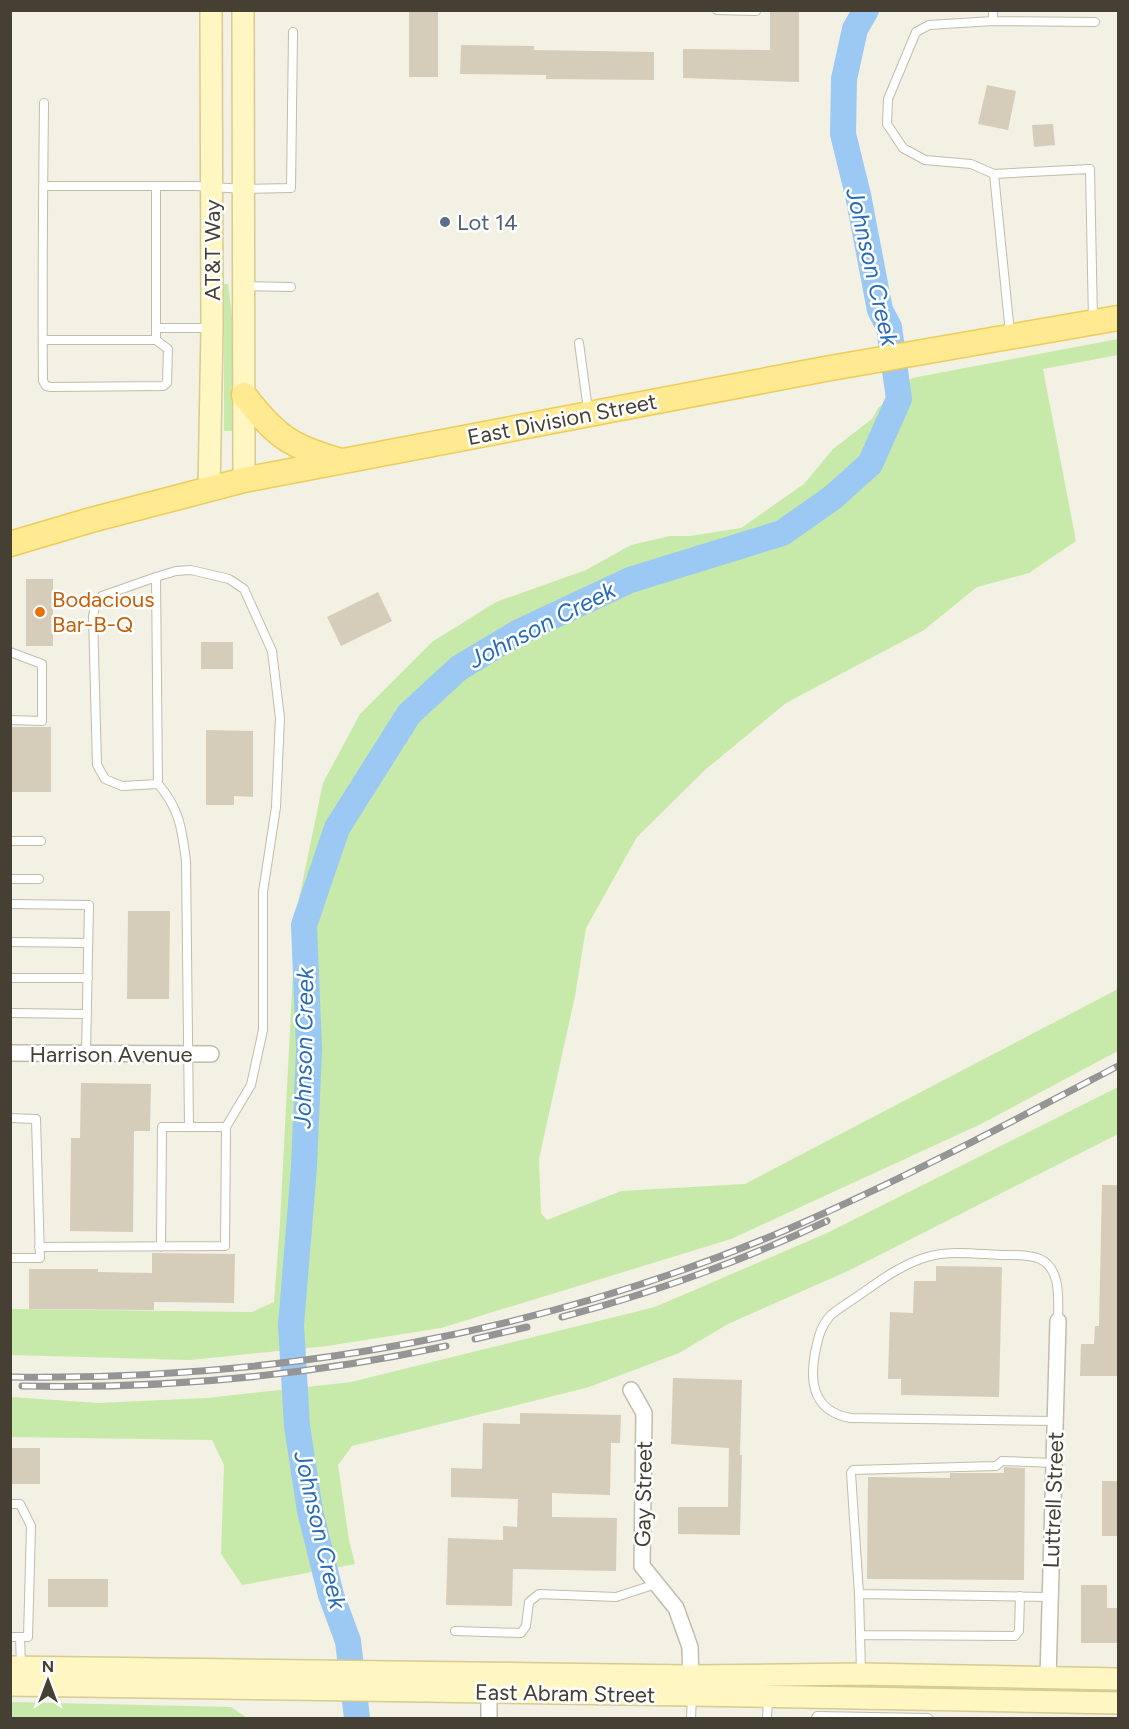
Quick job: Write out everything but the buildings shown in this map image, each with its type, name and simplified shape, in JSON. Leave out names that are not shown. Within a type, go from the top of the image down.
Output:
[{"type":"main road","name":"AT&T Way","points":[[209,490],[212,328],[211,10]]},
{"type":"main road","name":"AT&T Way","points":[[243,10],[244,480]]},
{"type":"main road","name":"East Division Street","points":[[10,544],[244,480],[825,369],[1119,318]]},
{"type":"main road","points":[[244,395],[262,419],[278,435],[318,454],[343,461]]},
{"type":"main road","name":"East Abram Street","points":[[14,1673],[278,1680],[691,1685],[861,1674],[1119,1679]]},
{"type":"main road","points":[[860,1711],[861,1674]]},
{"type":"main road","points":[[1047,1678],[1078,1705]]},
{"type":"main road","name":"East Abram Street","points":[[691,1685],[860,1711],[1119,1703]]},
{"type":"street","name":"Harrison Avenue","points":[[10,1053],[211,1054]]},
{"type":"street","name":"Luttrell Street","points":[[1047,1678],[1058,1321]]},
{"type":"street","name":"Gay Street","points":[[631,1390],[644,1413],[642,1566],[676,1608],[690,1647],[691,1685]]},
{"type":"street","points":[[489,1683],[489,1719]]},
{"type":"lane","points":[[717,10],[756,11]]},
{"type":"lane","points":[[993,10],[993,21]]},
{"type":"lane","points":[[1093,322],[1090,169],[994,174],[971,164],[926,160],[903,148],[887,124],[888,99],[916,32],[929,26],[993,21],[1095,22]]},
{"type":"lane","points":[[43,186],[291,188],[293,32]]},
{"type":"lane","points":[[42,340],[156,340],[168,349],[167,383],[163,386],[48,387],[43,381],[42,340],[44,103]]},
{"type":"lane","points":[[994,174],[1010,336]]},
{"type":"lane","points":[[156,186],[156,340]]},
{"type":"lane","points":[[244,286],[291,287]]},
{"type":"lane","points":[[156,328],[212,328]]},
{"type":"lane","points":[[579,343],[588,414]]},
{"type":"lane","points":[[39,1247],[225,1246],[226,1126],[252,1085],[263,1030],[263,892],[276,807],[280,718],[272,651],[244,589],[230,579],[191,570],[176,571],[102,596],[96,602],[93,616],[98,765],[105,779],[122,786],[158,784]]},
{"type":"lane","points":[[156,577],[158,784],[181,822],[186,861],[189,1127]]},
{"type":"lane","points":[[10,652],[42,664],[42,720],[10,720]]},
{"type":"lane","points":[[10,841],[40,841]]},
{"type":"lane","points":[[10,879],[39,879]]},
{"type":"lane","points":[[10,904],[89,905],[86,1053]]},
{"type":"lane","points":[[10,942],[88,943]]},
{"type":"lane","points":[[10,978],[88,978]]},
{"type":"lane","points":[[10,1013],[87,1014]]},
{"type":"lane","points":[[10,1118],[36,1119],[40,1258],[10,1258]]},
{"type":"lane","points":[[161,1247],[162,1127],[226,1126]]},
{"type":"lane","points":[[1055,1421],[952,1421],[836,1416],[826,1409],[816,1396],[812,1367],[821,1328],[832,1314],[902,1267],[928,1256],[953,1253],[1012,1255],[1041,1259],[1052,1270],[1058,1284],[1058,1321]]},
{"type":"lane","points":[[861,1674],[859,1594],[851,1473],[853,1470],[996,1466],[1002,1461],[1054,1463]]},
{"type":"lane","points":[[10,1504],[20,1504],[31,1526],[28,1637],[10,1637]]},
{"type":"lane","points":[[454,1631],[521,1633],[526,1626],[529,1602],[539,1594],[616,1597],[656,1584]]},
{"type":"lane","points":[[859,1594],[1050,1597]]},
{"type":"lane","points":[[860,1635],[1015,1636],[1019,1631],[1020,1596]]},
{"type":"lane","points":[[14,1673],[21,1637]]},
{"type":"lane","points":[[691,1685],[691,1719]]},
{"type":"lane","points":[[767,1719],[768,1697]]},
{"type":"lane","points":[[816,1719],[816,1716],[860,1711],[928,1719]]},
{"type":"green space","points":[[224,284],[228,284],[234,333],[234,431],[224,431]]},
{"type":"green space","points":[[1118,339],[1118,355],[1043,369],[1076,541],[1029,573],[977,587],[924,630],[786,703],[705,770],[637,837],[586,928],[575,996],[539,1159],[541,1213],[547,1220],[621,1191],[745,1184],[1118,989],[1118,1051],[981,1124],[731,1239],[441,1328],[327,1346],[190,1360],[11,1355],[11,1309],[252,1312],[274,1302],[296,913],[323,783],[360,714],[432,642],[496,602],[586,570],[631,545],[670,536],[690,536],[741,528],[804,484],[833,449],[872,419],[878,408],[912,378]]},
{"type":"green space","points":[[1118,1087],[1118,1134],[850,1270],[728,1324],[679,1353],[589,1387],[352,1446],[338,1465],[349,1540],[355,1564],[242,1585],[221,1554],[224,1465],[212,1440],[11,1437],[11,1397],[98,1403],[207,1398],[351,1382],[655,1307],[827,1233]]},
{"type":"green space","points":[[11,1702],[231,1707],[247,1718],[11,1718]]},
{"type":"waterway","name":"Johnson Creek","points":[[357,1718],[348,1641],[331,1595],[310,1511],[297,1426],[291,1325],[304,1167],[309,1049],[304,925],[337,828],[409,714],[459,668],[519,632],[630,580],[782,533],[832,498],[870,464],[899,399],[889,327],[880,310],[858,195],[843,134],[844,79],[855,29],[866,10]]},
{"type":"railway","points":[[10,1377],[111,1376],[211,1370],[311,1359],[410,1343],[508,1322],[604,1296],[699,1264],[834,1209],[957,1150],[1118,1066]]},
{"type":"railway","points":[[562,1317],[630,1298],[697,1275],[763,1250],[827,1221]]},
{"type":"railway","points":[[475,1339],[527,1327]]},
{"type":"railway","points":[[22,1386],[182,1383],[288,1373],[446,1346]]},
{"type":"place","name":"Lot 14","points":[[445,222]]},
{"type":"place","name":"Bodacious Bar-B-Q","points":[[40,612]]}]
